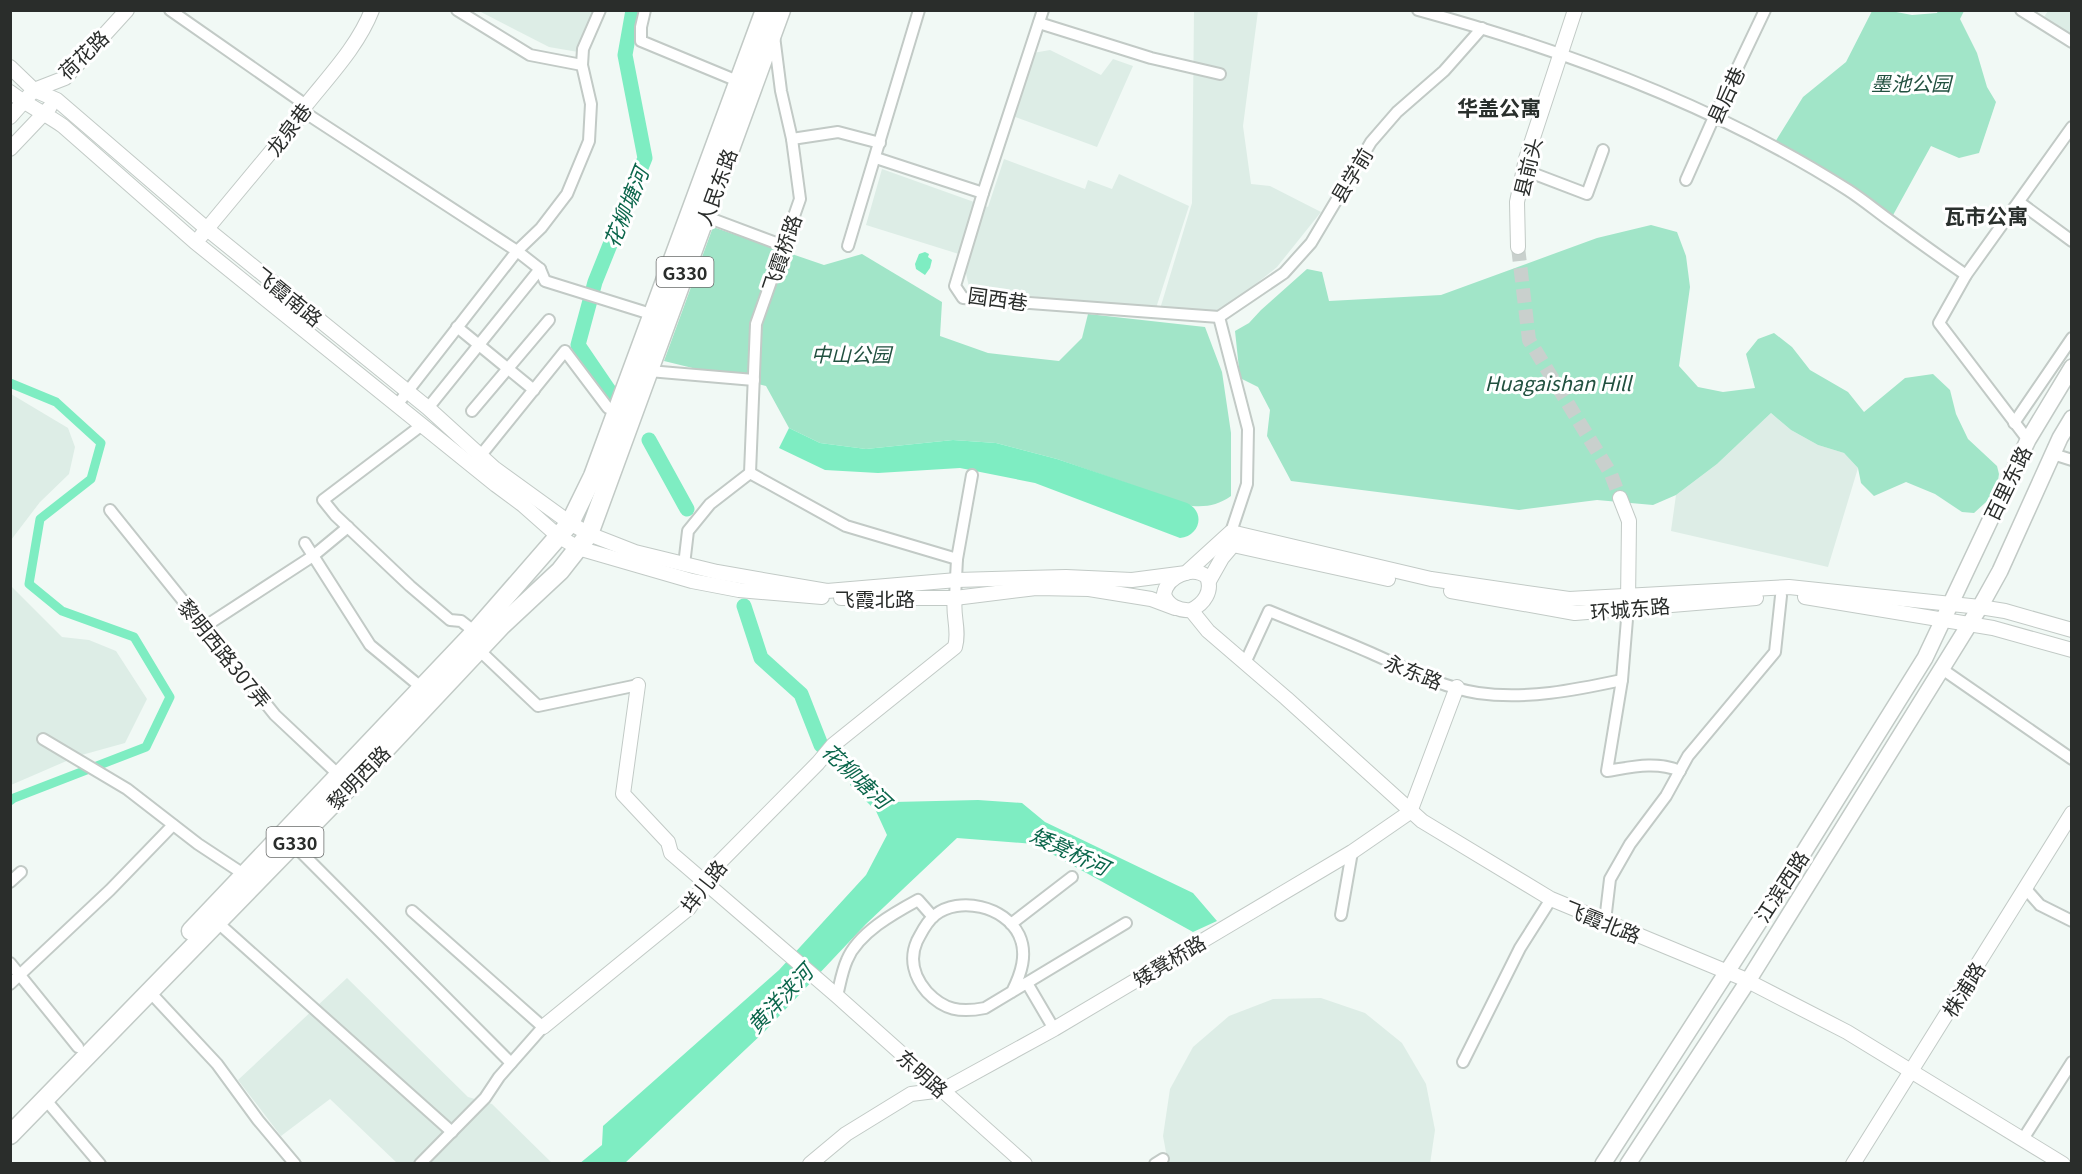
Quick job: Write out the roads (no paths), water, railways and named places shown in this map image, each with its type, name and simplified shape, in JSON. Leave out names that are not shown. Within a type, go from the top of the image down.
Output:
[{"type":"highway","name":"人民东路","points":[[564,530],[593,476],[765,10]]},
{"type":"highway","name":"人民东路","points":[[589,534],[781,10]]},
{"type":"highway","name":"黎明西路","points":[[10,1134],[293,844],[422,688],[475,632],[564,530]]},
{"type":"highway","name":"G330","points":[[578,548],[589,534]]},
{"type":"highway","name":"黎明西路","points":[[10,1118],[244,875],[560,571],[578,548]]},
{"type":"main road","name":"荷花路","points":[[34,90],[65,78],[127,10]]},
{"type":"main road","name":"龙泉巷","points":[[195,242],[305,109],[356,42],[372,10]]},
{"type":"main road","points":[[1561,55],[1575,10]]},
{"type":"main road","name":"县前头","points":[[1518,247],[1517,202],[1524,170],[1561,55]]},
{"type":"main road","name":"飞霞南路","points":[[10,67],[34,90],[57,100],[207,229],[428,408],[564,530]]},
{"type":"main road","points":[[10,117],[34,90]]},
{"type":"main road","name":"飞霞南路","points":[[10,92],[23,103],[45,113],[63,126],[195,242],[523,506],[564,530]]},
{"type":"main road","points":[[10,149],[57,100]]},
{"type":"main road","name":"百里东路","points":[[1951,604],[2028,440],[2072,367]]},
{"type":"main road","name":"百里东路","points":[[1980,607],[2000,571],[2052,454],[2072,418]]},
{"type":"main road","points":[[1620,498],[1629,521],[1628,601]]},
{"type":"main road","name":"飞霞北路","points":[[564,530],[589,534],[635,552],[684,565],[827,591],[957,580],[1066,577],[1132,580],[1200,572],[1209,581]]},
{"type":"main road","name":"飞霞北路","points":[[564,530],[578,548],[692,581],[739,590],[821,597],[955,598],[1036,588],[1089,589],[1151,599],[1175,608],[1191,610],[1208,631],[1422,821],[1551,899],[1748,981],[1847,1032],[2063,1164]]},
{"type":"main road","points":[[1175,608],[1167,602],[1165,590],[1169,582],[1186,573],[1232,539]]},
{"type":"main road","points":[[1191,610],[1203,603],[1209,590],[1209,581],[1232,539]]},
{"type":"main road","name":"环城东路","points":[[1232,539],[1429,587],[1575,613],[1628,601],[1789,587],[2005,610],[2072,630]]},
{"type":"main road","name":"环城东路","points":[[1628,601],[1792,595],[1993,628],[2072,650]]},
{"type":"main road","name":"垟儿路","points":[[543,1027],[689,908],[720,862],[833,745],[955,647],[958,636],[955,598]]},
{"type":"main road","name":"江滨西路","points":[[1604,1164],[1918,668],[1951,604]]},
{"type":"main road","name":"江滨西路","points":[[1628,1164],[1748,981],[1980,607]]},
{"type":"main road","name":"东明路","points":[[638,686],[623,794],[668,842],[671,853],[837,996],[1025,1164]]},
{"type":"main road","points":[[1410,812],[1457,687]]},
{"type":"main road","name":"矮凳桥路","points":[[810,1164],[846,1134],[911,1094],[943,1090],[1054,1029],[1352,852],[1410,812]]},
{"type":"main road","name":"株浦路","points":[[1853,1164],[2072,813]]},
{"type":"street","points":[[170,10],[305,109],[517,251],[540,269],[545,281],[654,315]]},
{"type":"street","points":[[457,10],[530,55],[582,65]]},
{"type":"street","points":[[397,405],[517,251],[542,228],[567,194],[589,141],[591,104],[582,65],[583,49],[600,10]]},
{"type":"street","points":[[645,10],[640,27],[641,41],[740,82]]},
{"type":"street","points":[[848,246],[919,10]]},
{"type":"street","points":[[876,158],[983,193],[1043,10]]},
{"type":"street","points":[[1418,10],[1449,15],[1561,55],[1714,117],[1849,190],[1966,275]]},
{"type":"street","name":"县后巷","points":[[1686,180],[1765,10]]},
{"type":"street","points":[[2021,10],[2072,42]]},
{"type":"street","points":[[1039,23],[1151,58],[1220,74]]},
{"type":"street","name":"县学前","points":[[1219,317],[1291,266],[1311,243],[1371,142],[1397,112],[1444,71],[1482,28]]},
{"type":"street","name":"飞霞桥路","points":[[750,473],[756,324],[800,199],[792,140],[781,91],[774,33]]},
{"type":"street","points":[[2028,440],[1939,323],[1966,275],[2072,128]]},
{"type":"street","points":[[792,140],[838,132],[880,143]]},
{"type":"street","points":[[1524,170],[1587,194],[1603,150]]},
{"type":"street","name":"园西巷","points":[[983,193],[955,286],[963,297],[1219,317]]},
{"type":"street","points":[[2019,202],[2072,241]]},
{"type":"street","points":[[704,216],[784,246]]},
{"type":"street","points":[[428,408],[540,269]]},
{"type":"street","points":[[1219,317],[1248,429],[1247,484],[1232,539]]},
{"type":"street","points":[[472,411],[549,320]]},
{"type":"street","points":[[457,327],[534,390]]},
{"type":"street","points":[[2014,423],[2072,338]]},
{"type":"street","points":[[481,455],[565,351],[608,408]]},
{"type":"street","points":[[649,371],[754,380]]},
{"type":"street","points":[[422,425],[323,500],[410,586],[450,620],[461,621],[475,632]]},
{"type":"street","points":[[2052,454],[2072,460]]},
{"type":"street","points":[[684,565],[688,531],[710,504],[750,473],[846,526],[957,559]]},
{"type":"street","points":[[955,598],[957,559],[972,476]]},
{"type":"street","name":"黎明西路307弄","points":[[110,510],[276,715],[345,780]]},
{"type":"street","points":[[204,627],[313,556],[348,527]]},
{"type":"street","points":[[305,543],[370,645],[422,688]]},
{"type":"street","points":[[1605,921],[1610,879],[1630,844],[1666,796],[1688,756],[1775,652],[1781,596]]},
{"type":"street","points":[[1628,601],[1622,680],[1607,771],[1639,765],[1663,765],[1680,771]]},
{"type":"street","name":"永东路","points":[[1245,663],[1269,611],[1436,681],[1476,692],[1512,696],[1582,689],[1622,680]]},
{"type":"street","points":[[479,650],[538,706],[638,686]]},
{"type":"street","points":[[1942,669],[2072,759]]},
{"type":"street","points":[[43,739],[127,789],[198,844],[244,875]]},
{"type":"street","points":[[10,984],[110,890],[173,825]]},
{"type":"street","points":[[293,844],[511,1063]]},
{"type":"street","points":[[1341,915],[1352,852]]},
{"type":"street","points":[[10,882],[21,872]]},
{"type":"street","points":[[1011,924],[1071,877]]},
{"type":"street","points":[[2025,888],[2040,905],[2072,921]]},
{"type":"street","points":[[1463,1062],[1520,948],[1551,899]]},
{"type":"street","points":[[837,996],[848,958],[857,945],[884,919],[918,900],[933,917]]},
{"type":"street","points":[[1012,992],[1020,975],[1023,957],[1019,935],[1011,924],[995,912],[974,905],[957,906],[941,910],[924,927],[913,950],[912,968],[922,986],[936,1002],[952,1009],[968,1012],[985,1008],[1012,992],[1027,983],[1126,923]]},
{"type":"street","points":[[412,911],[543,1027]]},
{"type":"street","points":[[217,922],[452,1132]]},
{"type":"street","points":[[10,963],[78,1047]]},
{"type":"street","points":[[1027,983],[1054,1029]]},
{"type":"street","points":[[149,991],[217,1064],[258,1120],[295,1164]]},
{"type":"street","name":"垟儿路","points":[[420,1164],[485,1098],[499,1077],[543,1027]]},
{"type":"street","points":[[2023,1139],[2072,1062]]},
{"type":"street","points":[[45,1099],[100,1164]]},
{"type":"water","points":[[925,252],[932,260],[925,275],[916,269],[915,264],[919,254]]},
{"type":"water","points":[[789,428],[820,443],[866,449],[953,440],[996,443],[1057,459],[1187,503],[1197,512],[1198,523],[1192,533],[1180,538],[1035,483],[960,468],[878,473],[825,470],[779,448]]},
{"type":"water","points":[[855,769],[894,802],[978,800],[1022,803],[1045,822],[1193,893],[1217,921],[1193,932],[1034,844],[957,838],[866,924],[765,1031],[625,1163],[579,1164],[602,1145],[603,1126],[779,970],[866,875],[887,835],[876,811],[850,785]]},
{"type":"waterway","name":"花柳塘河","points":[[610,392],[578,345],[595,282],[645,158],[625,55],[633,10]]},
{"type":"waterway","points":[[10,383],[56,402],[101,443],[91,479],[40,519],[29,584],[62,611],[134,637],[170,697],[146,747],[10,801]]},
{"type":"waterway","name":"花柳塘河","points":[[649,440],[687,509]]},
{"type":"waterway","name":"花柳塘河","points":[[744,606],[761,658],[801,694],[821,745],[867,787]]},
{"type":"tunnel","points":[[1518,247],[1529,340],[1611,474],[1620,498]]},
{"type":"district","name":"华盖公寓","points":[[1499,107]]},
{"type":"district","name":"瓦市公寓","points":[[1986,215]]},
{"type":"park label","name":"墨池公园","points":[[1911,82]]},
{"type":"park label","name":"中山公园","points":[[851,353]]},
{"type":"park label","name":"Huagaishan Hill","points":[[1558,382]]},
{"type":"water label","name":"矮凳桥河","points":[[1070,850]]},
{"type":"water label","name":"黄洋浃河","points":[[779,998]]}]
